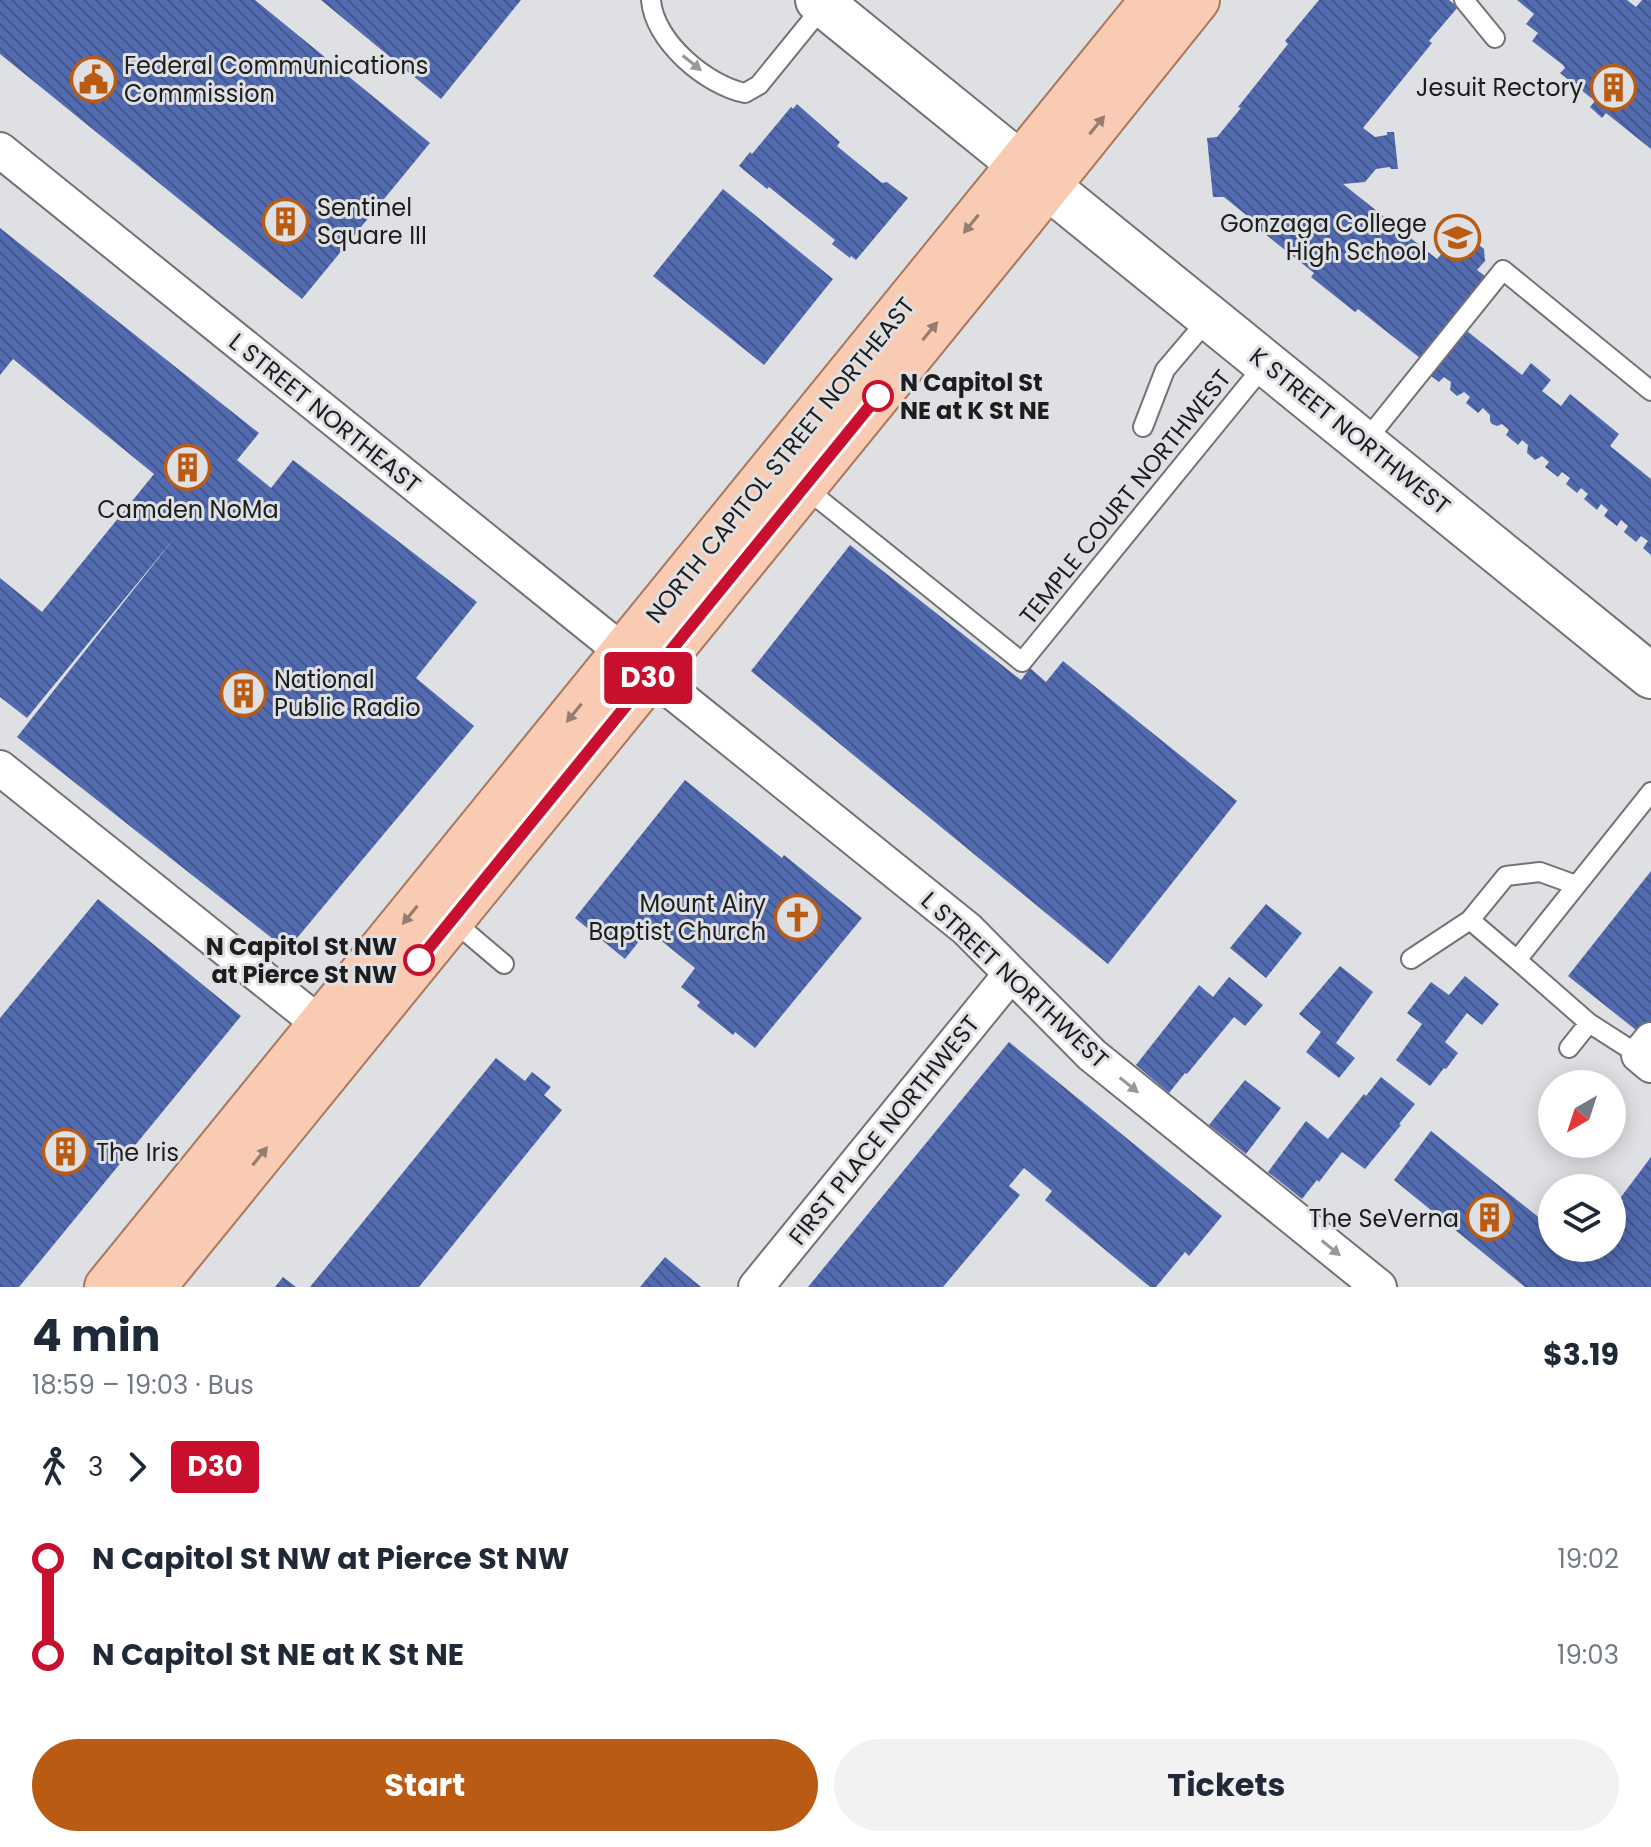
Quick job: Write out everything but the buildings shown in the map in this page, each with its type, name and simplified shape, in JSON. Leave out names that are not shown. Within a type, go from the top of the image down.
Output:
[{"type":"main road","name":"NORTH CAPITOL STREET NORTHEAST","points":[[335,1036],[1034,175],[1153,0]]},
{"type":"main road","points":[[77,1287],[83,1281],[144,1278],[197,1205],[335,1036],[452,920],[638,663],[804,487],[1034,175],[1197,0]]},
{"type":"main road","name":"K STREET NORTHWEST","points":[[821,2],[1651,676]]},
{"type":"street","name":"L STREET NORTHEAST","points":[[0,150],[638,663]]},
{"type":"street","name":"L STREET NORTHWEST","points":[[638,663],[967,929],[1092,1055],[1379,1287]]},
{"type":"street","points":[[0,768],[335,1036]]},
{"type":"street","name":"FIRST PLACE NORTHWEST","points":[[756,1287],[1011,974]]},
{"type":"lane","points":[[651,0],[652,12],[663,36],[685,59],[729,90],[745,93],[759,85],[821,2]]},
{"type":"lane","points":[[1464,0],[1495,38]]},
{"type":"lane","points":[[1364,443],[1503,270],[1651,391]]},
{"type":"lane","points":[[1143,427],[1165,370],[1210,317]]},
{"type":"lane","name":"TEMPLE COURT NORTHWEST","points":[[804,487],[1022,662],[1266,363]]},
{"type":"lane","points":[[1517,960],[1651,792]]},
{"type":"lane","points":[[1411,959],[1470,920],[1506,876],[1540,872],[1576,885]]},
{"type":"lane","points":[[452,920],[504,964]]},
{"type":"lane","points":[[1470,920],[1589,1023],[1647,1053]]},
{"type":"lane","points":[[1569,1048],[1589,1023]]},
{"type":"bus line","name":"D30","points":[[419,960],[878,396]]},
{"type":"place","name":"Federal Communications Commission","points":[[93,79]]},
{"type":"place","name":"Jesuit Rectory","points":[[1614,87]]},
{"type":"place","name":"Sentinel Square III","points":[[286,221]]},
{"type":"place","name":"Gonzaga College High School","points":[[1458,237]]},
{"type":"place","name":"N Capitol St NE at K St NE","points":[[878,396]]},
{"type":"place","name":"Camden NoMa","points":[[188,467]]},
{"type":"place","name":"National Public Radio","points":[[243,693]]},
{"type":"place","name":"Mount Airy Baptist Church","points":[[797,917]]},
{"type":"place","name":"N Capitol St NW at Pierce St NW","points":[[419,960]]},
{"type":"place","name":"The Iris","points":[[65,1152]]},
{"type":"place","name":"The SeVerna","points":[[1490,1218]]}]
